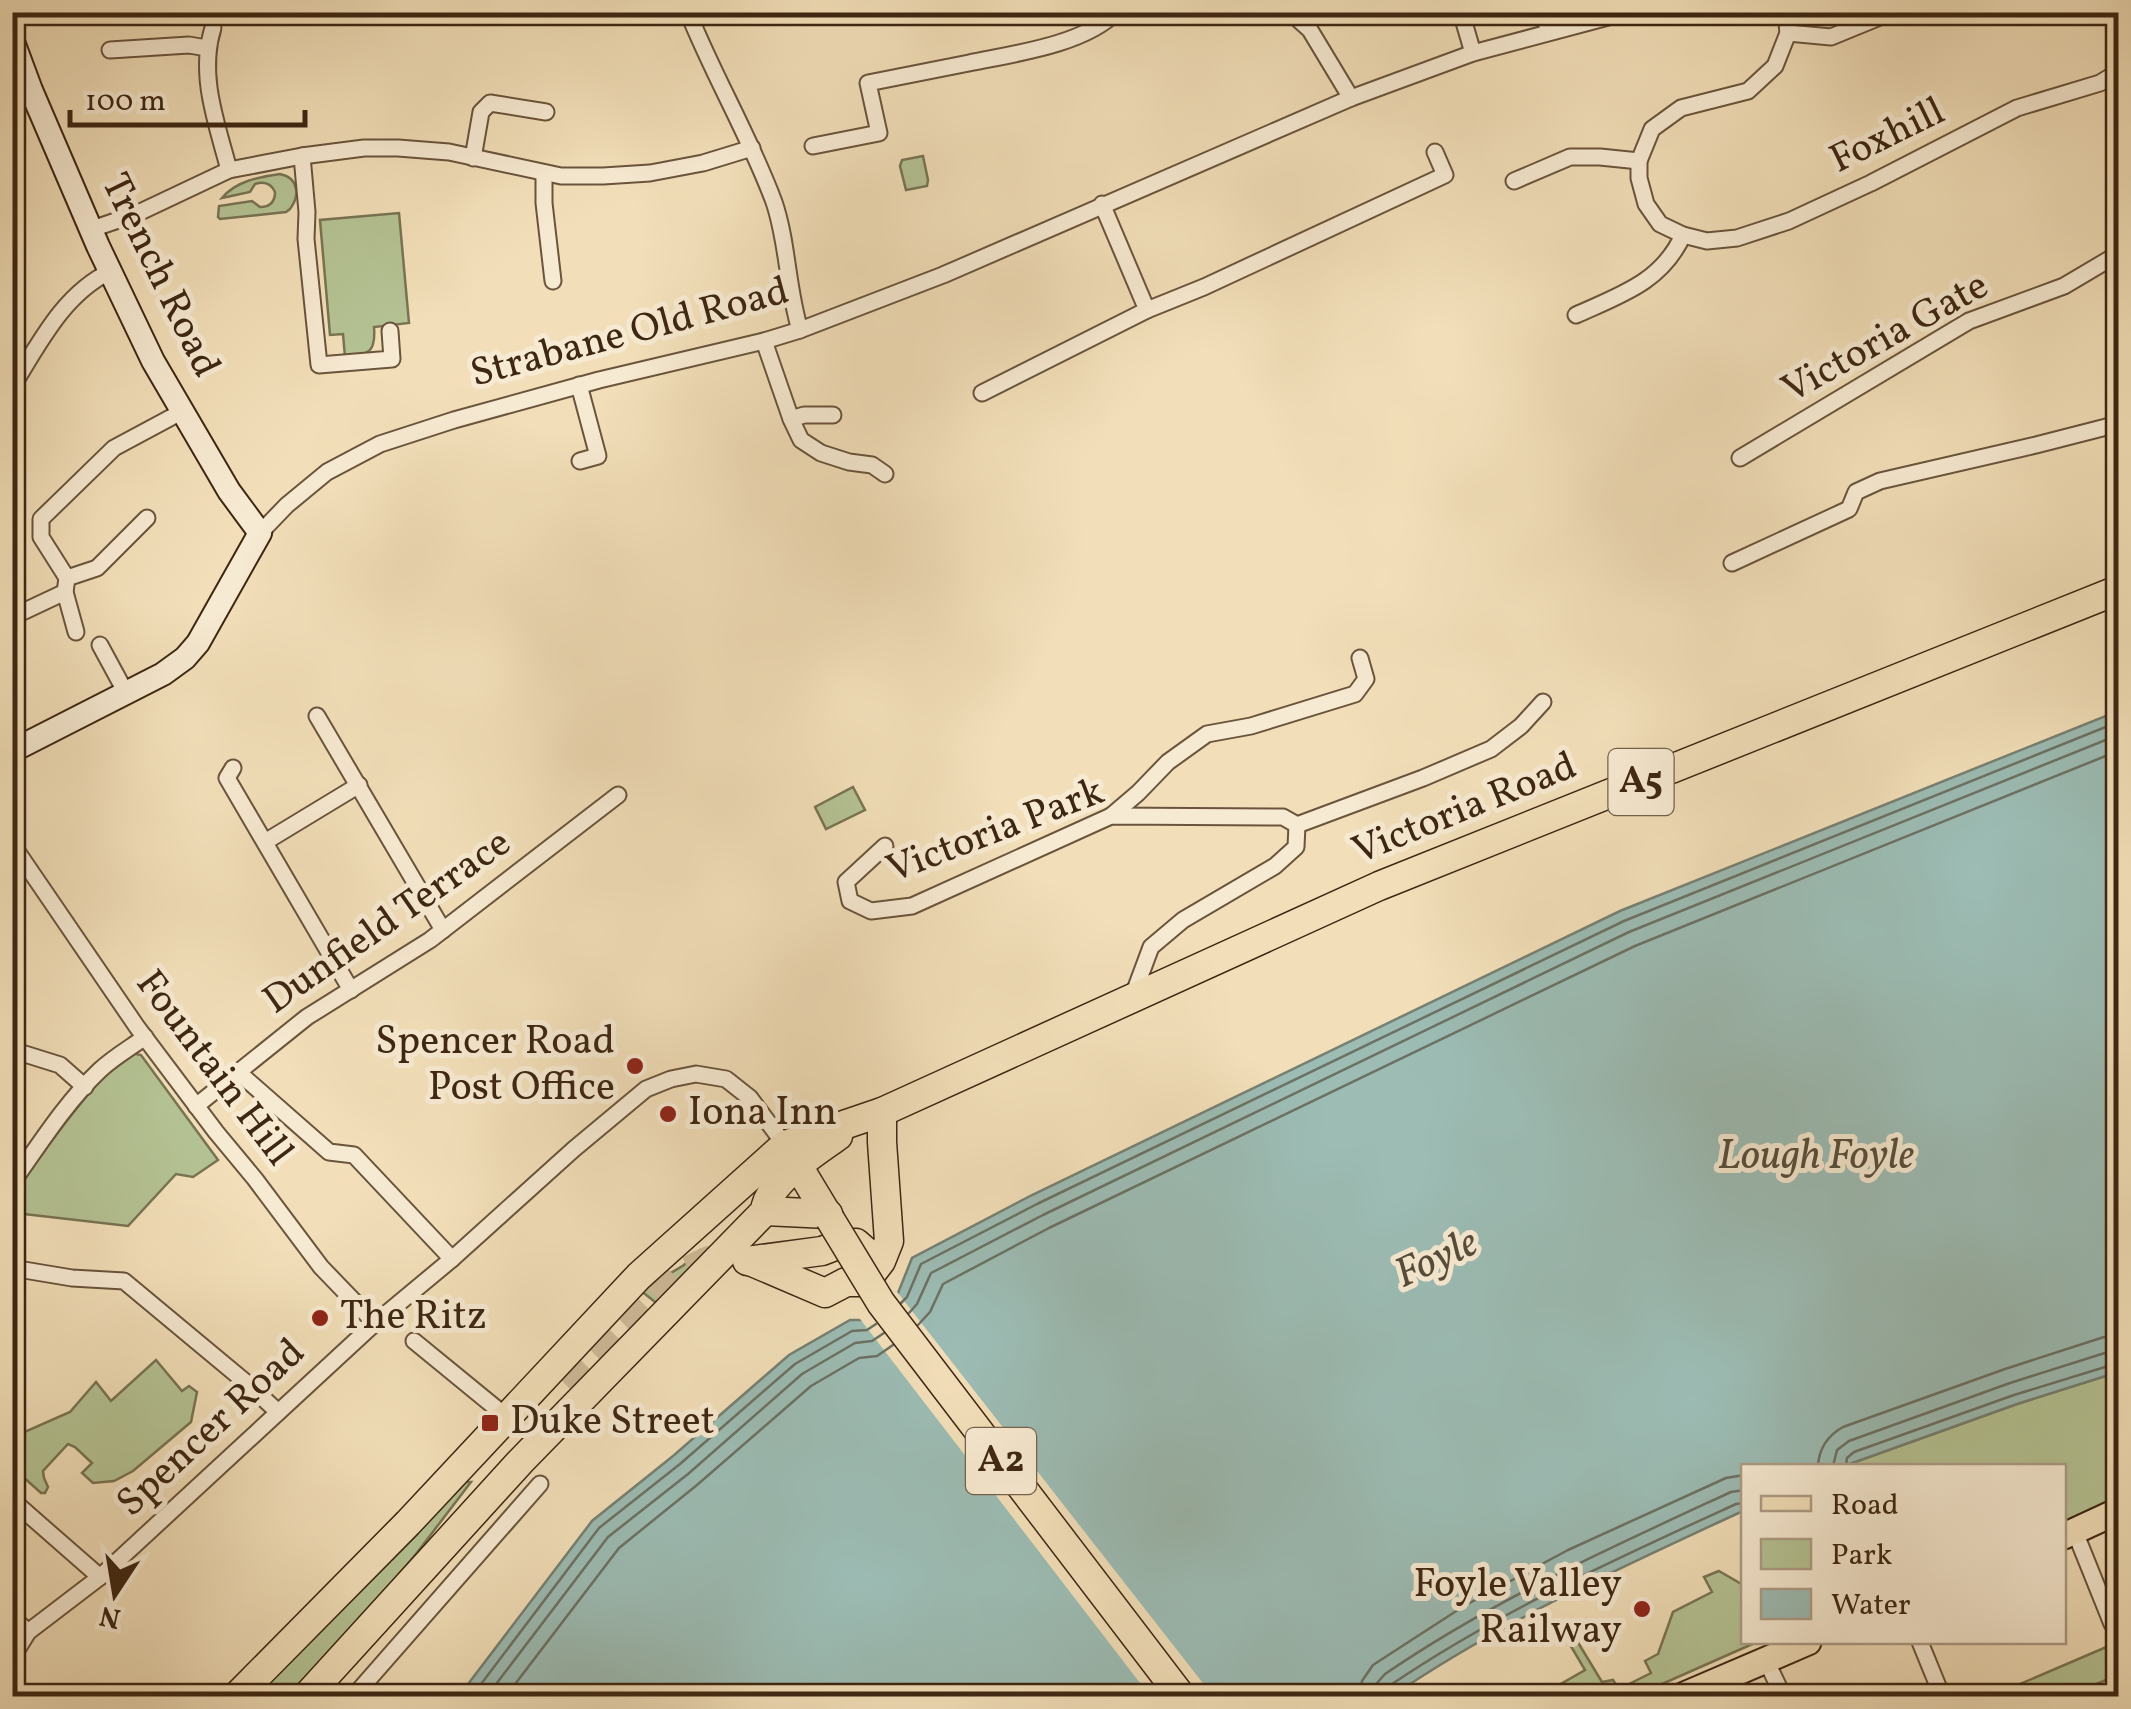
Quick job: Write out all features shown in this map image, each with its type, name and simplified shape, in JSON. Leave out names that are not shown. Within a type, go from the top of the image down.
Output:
[{"type":"highway","name":"Victoria Road","points":[[792,1155],[837,1137],[850,1125],[1379,886],[2118,590]]},
{"type":"highway","points":[[832,1226],[836,1264],[846,1282],[886,1302],[876,1269],[889,1240],[882,1112]]},
{"type":"highway","points":[[307,1696],[520,1462],[765,1211],[765,1204],[792,1155]]},
{"type":"highway","points":[[430,1564],[509,1431],[639,1276],[792,1155]]},
{"type":"highway","name":"A2","points":[[792,1155],[881,1303],[1181,1696]]},
{"type":"highway","points":[[765,1211],[832,1226],[877,1211],[886,1180]]},
{"type":"highway","points":[[832,1226],[822,1251],[745,1261],[825,1293],[846,1282]]},
{"type":"highway","name":"A2","points":[[832,1226],[863,1248],[876,1269]]},
{"type":"highway","points":[[237,1696],[408,1523],[509,1431],[568,1387]]},
{"type":"main road","points":[[2069,1534],[2118,1511]]},
{"type":"main road","points":[[1682,1696],[1803,1644]]},
{"type":"street","points":[[688,12],[775,206],[800,330]]},
{"type":"street","points":[[813,146],[879,133],[868,83],[1043,48],[1087,31],[1116,12]]},
{"type":"street","points":[[1290,12],[1310,30],[1351,98]]},
{"type":"street","points":[[1460,12],[1473,53]]},
{"type":"street","points":[[1542,12],[1549,32]]},
{"type":"street","name":"Strabane Old Road","points":[[12,751],[163,674],[185,658],[208,627],[260,533],[327,472],[380,444],[580,385],[800,330],[943,275],[1351,98],[1473,53],[1627,12]]},
{"type":"street","points":[[1576,316],[1637,287],[1664,268],[1682,235],[1660,224],[1646,204],[1639,161],[1652,129],[1681,108],[1748,91],[1776,66],[1788,33],[1786,12]]},
{"type":"street","points":[[1788,33],[1831,37],[1892,12]]},
{"type":"street","points":[[213,28],[207,48],[209,86],[229,170]]},
{"type":"street","name":"Trench Road","points":[[12,39],[22,94],[92,229],[153,361],[229,492],[260,533]]},
{"type":"street","points":[[110,50],[189,45],[207,48]]},
{"type":"street","name":"Foxhill","points":[[1682,235],[1707,241],[1737,238],[1789,221],[2017,108],[2100,83],[2118,72]]},
{"type":"street","points":[[473,158],[481,112],[490,102],[546,112]]},
{"type":"street","points":[[92,229],[136,214],[229,170],[364,148],[449,152],[561,176],[602,176],[650,173],[752,148]]},
{"type":"street","points":[[982,393],[1148,310],[1444,176],[1435,152]]},
{"type":"street","points":[[302,156],[319,365],[392,358],[390,332]]},
{"type":"street","points":[[1514,181],[1570,158],[1600,156],[1639,161]]},
{"type":"street","points":[[544,173],[552,281]]},
{"type":"street","points":[[1102,204],[1148,310]]},
{"type":"street","name":"Victoria Gate","points":[[1740,458],[1969,320],[2064,286],[2118,254]]},
{"type":"street","points":[[12,388],[61,309],[111,271]]},
{"type":"street","points":[[764,341],[801,440],[821,454],[872,464],[884,474]]},
{"type":"street","points":[[580,385],[598,456],[580,461]]},
{"type":"street","points":[[76,632],[66,585],[41,537],[41,519],[114,448],[183,410]]},
{"type":"street","points":[[790,419],[833,415]]},
{"type":"street","points":[[1732,563],[1849,509],[1856,492],[1880,481],[2118,424]]},
{"type":"street","points":[[12,617],[97,568],[146,518]]},
{"type":"street","points":[[100,645],[126,693]]},
{"type":"street","points":[[1111,816],[1168,762],[1206,734],[1251,726],[1355,694],[1366,679],[1360,658]]},
{"type":"street","points":[[1132,998],[1151,947],[1183,920],[1275,866],[1296,847],[1298,825],[1491,749],[1521,726],[1543,702]]},
{"type":"street","points":[[317,716],[443,930]]},
{"type":"street","points":[[233,768],[228,778],[351,990]]},
{"type":"street","points":[[265,842],[359,785]]},
{"type":"street","name":"Dunfield Terrace","points":[[196,1106],[306,1017],[443,930],[618,795]]},
{"type":"street","name":"Victoria Park","points":[[885,846],[846,882],[850,901],[871,911],[912,906],[1111,816],[1283,817],[1298,825]]},
{"type":"street","name":"Fountain Hill","points":[[15,850],[196,1106],[322,1267],[375,1323]]},
{"type":"street","points":[[12,1183],[85,1087],[128,1047],[145,1037]]},
{"type":"street","points":[[12,1050],[60,1065],[85,1087]]},
{"type":"street","points":[[238,1072],[329,1152],[354,1156],[452,1259]]},
{"type":"street","name":"Spencer Road","points":[[12,1658],[28,1632],[100,1577],[375,1323],[646,1089],[696,1074],[726,1080],[750,1098],[792,1155]]},
{"type":"street","points":[[12,1268],[72,1278],[124,1281],[278,1412]]},
{"type":"street","points":[[414,1341],[509,1431]]},
{"type":"street","points":[[354,1696],[540,1484]]},
{"type":"street","points":[[12,1500],[100,1577]]},
{"type":"street","points":[[2069,1534],[2112,1624]]},
{"type":"street","points":[[12,1617],[28,1632]]},
{"type":"street","points":[[1921,1644],[1942,1696]]},
{"type":"street","points":[[1765,1658],[1783,1696]]},
{"type":"green space","points":[[923,156],[927,186],[906,190],[902,160]]},
{"type":"green space","points":[[280,174],[291,179],[296,188],[293,204],[286,212],[218,217],[219,206],[252,201],[260,207],[269,205],[275,192],[264,183],[255,184],[250,192],[222,198],[241,184]]},
{"type":"green space","points":[[399,213],[409,323],[374,327],[374,342],[369,351],[345,357],[343,334],[330,335],[320,220]]},
{"type":"green space","points":[[853,787],[865,810],[826,829],[815,807]]},
{"type":"green space","points":[[127,1052],[141,1055],[218,1160],[193,1177],[176,1174],[128,1226],[24,1214],[13,1208],[13,1195],[53,1139]]},
{"type":"green space","points":[[700,1250],[704,1255],[659,1305],[641,1291],[684,1265]]},
{"type":"green space","points":[[156,1360],[182,1391],[189,1386],[197,1392],[191,1422],[133,1471],[114,1481],[93,1483],[82,1473],[92,1463],[68,1444],[43,1471],[48,1487],[45,1493],[21,1475],[13,1484],[13,1437],[70,1412],[96,1382],[111,1401]]},
{"type":"green space","points":[[2118,1372],[2118,1511],[2066,1535],[2066,1464],[1850,1464]]},
{"type":"green space","points":[[466,1482],[471,1482],[416,1554],[296,1696],[254,1696]]},
{"type":"green space","points":[[1719,1571],[1741,1584],[1741,1644],[1752,1644],[1635,1696],[1556,1696],[1552,1689],[1585,1670],[1562,1631],[1562,1623],[1565,1621],[1602,1682],[1613,1680],[1619,1689],[1651,1673],[1645,1661],[1658,1654],[1673,1612],[1712,1592],[1704,1577]]},
{"type":"green space","points":[[2118,1642],[2118,1675],[2068,1696],[2057,1696],[2053,1691],[2044,1696],[1992,1696]]},
{"type":"water","name":"Lough Foyle","points":[[2118,711],[2118,1372],[1850,1464],[1741,1464],[1741,1512],[1519,1619],[1392,1696],[459,1696],[592,1521],[789,1355],[850,1320],[864,1320],[898,1293],[912,1258],[1032,1195],[1620,911]]},
{"type":"pier","points":[[894,1288],[1213,1696],[1150,1696],[857,1315]]},
{"type":"tunnel","points":[[568,1387],[688,1270],[709,1260],[722,1260]]},
{"type":"place","name":"Spencer Road Post Office","points":[[635,1066]]},
{"type":"place","name":"Iona Inn","points":[[668,1114]]},
{"type":"place","name":"The Ritz","points":[[320,1318]]},
{"type":"place","name":"Duke Street","points":[[490,1423]]},
{"type":"place","name":"Foyle Valley Railway","points":[[1642,1609]]},
{"type":"water label","name":"Foyle","points":[[1437,1260]]}]
